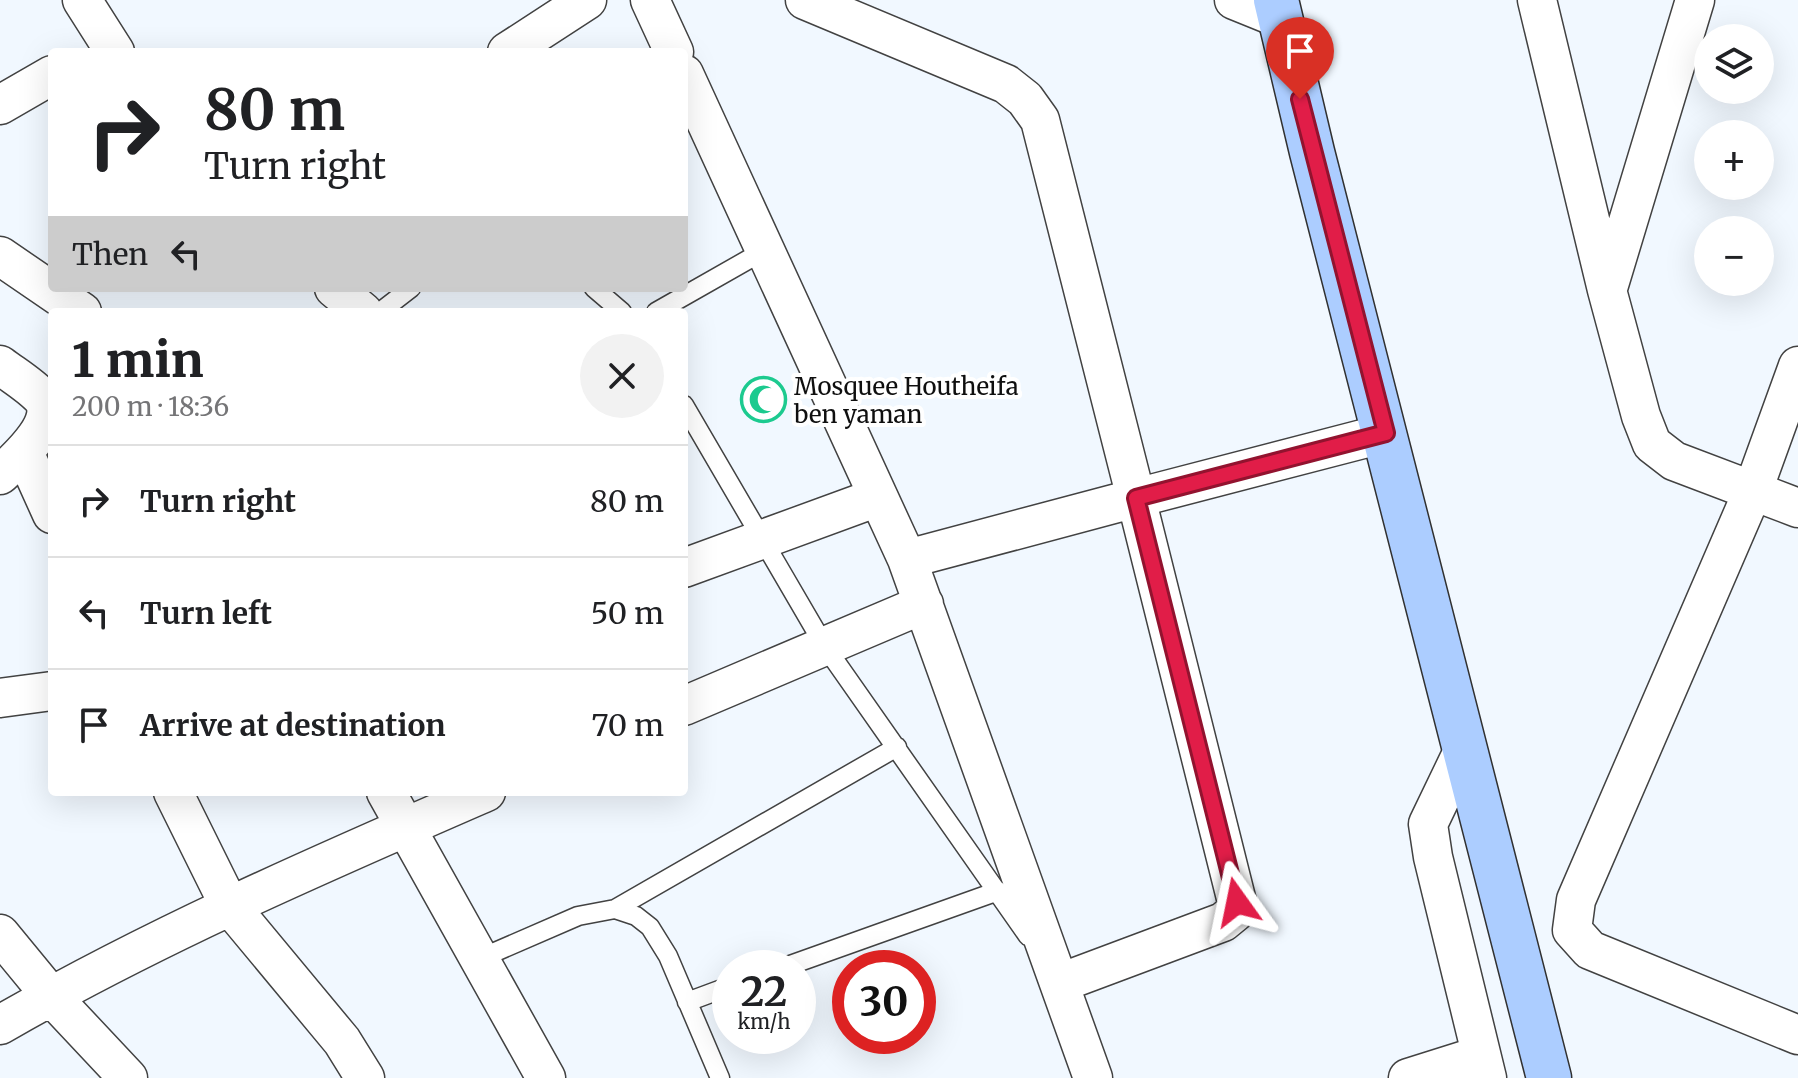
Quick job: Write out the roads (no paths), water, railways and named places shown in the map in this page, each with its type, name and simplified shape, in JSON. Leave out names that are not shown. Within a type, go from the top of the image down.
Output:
[{"type":"main road","points":[[1279,10],[1312,152],[1549,1078]]},
{"type":"street","points":[[82,0],[105,48]]},
{"type":"street","points":[[513,48],[587,0]]},
{"type":"street","points":[[650,0],[672,48]]},
{"type":"street","points":[[805,0],[1006,84],[1025,99],[1040,120],[1237,902],[1234,913],[1223,922],[1060,983]]},
{"type":"street","points":[[1234,0],[1279,10]]},
{"type":"street","points":[[1607,290],[1695,0]]},
{"type":"street","points":[[1540,3],[1607,290],[1641,416],[1652,444],[1674,461],[1798,508]]},
{"type":"street","points":[[0,105],[48,77]]},
{"type":"street","points":[[688,94],[765,250],[907,559],[1093,1078]]},
{"type":"street","points":[[0,256],[48,289]]},
{"type":"street","points":[[53,292],[76,308]]},
{"type":"street","points":[[339,292],[358,308]]},
{"type":"street","points":[[0,365],[41,397],[47,407],[46,420],[12,464],[48,509]]},
{"type":"street","points":[[1798,366],[1752,493],[1576,900],[1572,930],[1590,950],[1798,1035]]},
{"type":"street","points":[[907,559],[1386,433]]},
{"type":"street","points":[[688,567],[878,497]]},
{"type":"street","points":[[688,704],[924,604]]},
{"type":"street","points":[[0,698],[48,692]]},
{"type":"street","points":[[1408,1078],[1484,1066],[1433,857],[1428,824],[1465,747]]},
{"type":"street","points":[[175,796],[229,905],[342,1041],[365,1078]]},
{"type":"street","points":[[388,796],[546,1078]]},
{"type":"street","points":[[0,1025],[229,905],[477,796]]},
{"type":"street","points":[[0,934],[51,996],[128,1078]]},
{"type":"lane","points":[[663,308],[765,250]]},
{"type":"lane","points":[[385,308],[406,292]]},
{"type":"lane","points":[[599,292],[617,308]]},
{"type":"lane","points":[[688,412],[824,645],[1060,983]]},
{"type":"lane","points":[[479,959],[578,916],[615,909],[897,747]]},
{"type":"lane","points":[[816,956],[998,891]]},
{"type":"lane","points":[[615,909],[636,916],[650,927],[668,956],[720,1078]]},
{"type":"lane","points":[[687,1002],[712,993]]},
{"type":"place","name":"Mosquee Houtheifa ben yaman","points":[[763,400]]}]
